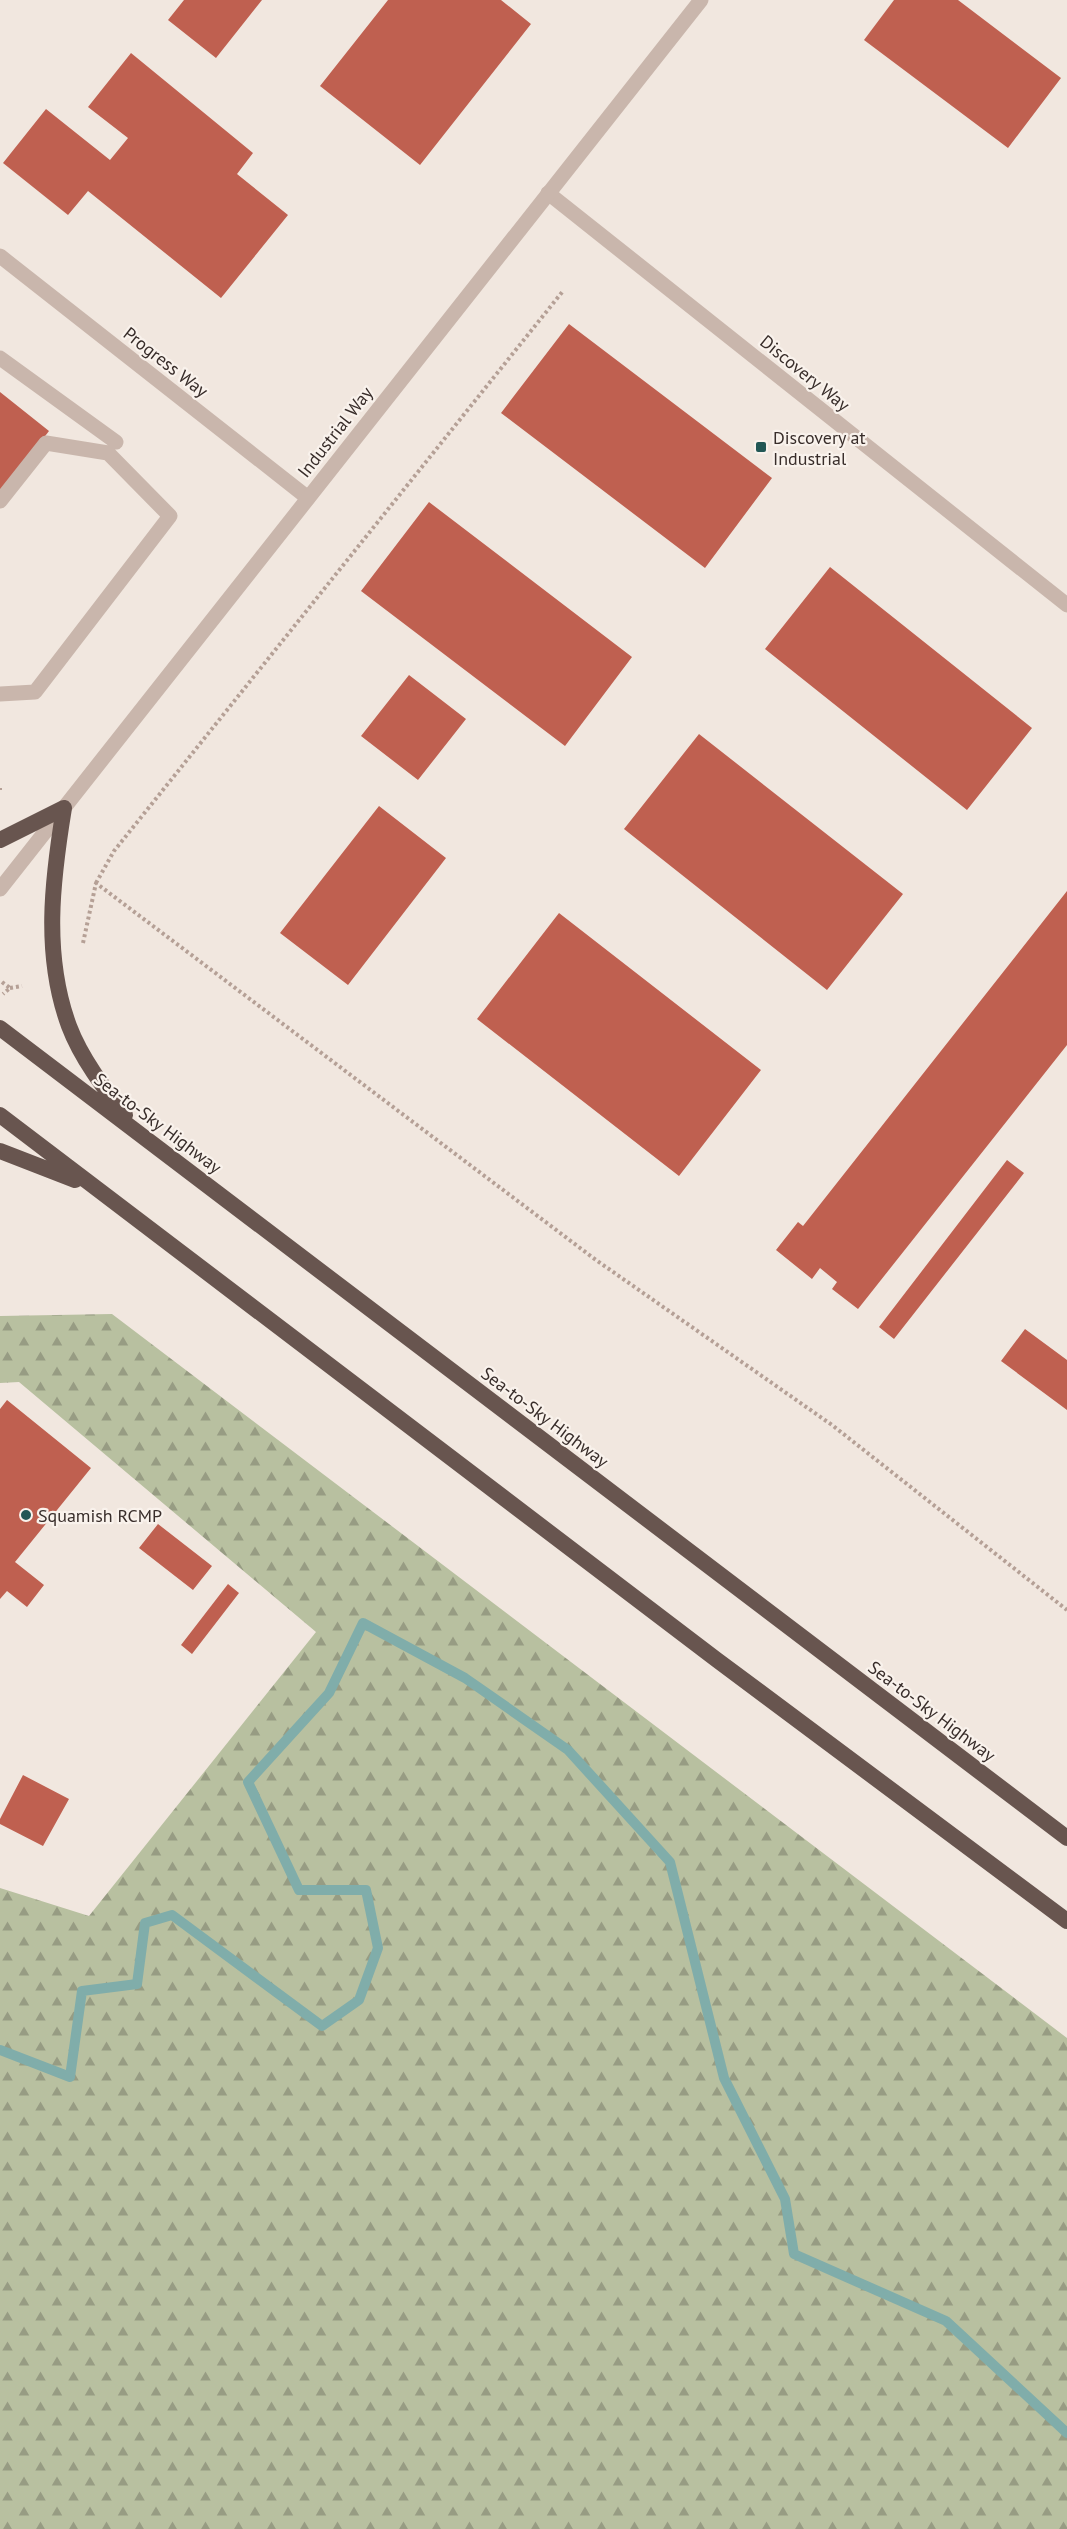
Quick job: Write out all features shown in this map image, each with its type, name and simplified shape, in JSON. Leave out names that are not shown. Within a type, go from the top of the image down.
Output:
[{"type":"highway","points":[[0,840],[64,808]]},
{"type":"highway","points":[[64,808],[53,873],[51,935],[57,980],[69,1027],[100,1082],[140,1134]]},
{"type":"highway","name":"Sea-to-Sky Highway","points":[[0,1028],[1067,1838]]},
{"type":"highway","points":[[0,1115],[1067,1921]]},
{"type":"highway","points":[[0,1151],[93,1187]]},
{"type":"street","name":"Industrial Way","points":[[0,889],[701,0]]},
{"type":"street","name":"Discovery Way","points":[[548,193],[1067,605]]},
{"type":"street","name":"Progress Way","points":[[0,256],[308,498]]},
{"type":"street","points":[[0,358],[116,442]]},
{"type":"street","points":[[0,501],[46,443],[108,453],[170,516],[35,692],[0,694]]},
{"type":"path","points":[[81,948],[96,883],[114,851],[563,291]]},
{"type":"path","points":[[96,883],[596,1260],[832,1425],[1067,1610]]},
{"type":"path","points":[[2,982],[10,988]]},
{"type":"path","points":[[3,994],[10,988],[21,986]]},
{"type":"green space","points":[[112,1314],[1067,2038],[1067,2529],[0,2529],[0,1888],[89,1916],[316,1632],[19,1382],[0,1383],[0,1316]]},
{"type":"building","points":[[184,0],[262,0],[216,58],[168,20]]},
{"type":"building","points":[[388,0],[501,0],[531,24],[420,165],[320,86]]},
{"type":"building","points":[[894,0],[958,0],[1061,78],[1008,148],[864,40]]},
{"type":"building","points":[[131,53],[253,153],[237,174],[288,215],[221,298],[88,191],[68,215],[3,163],[46,109],[110,160],[128,138],[88,107]]},
{"type":"building","points":[[569,324],[772,478],[705,568],[501,413]]},
{"type":"building","points":[[0,392],[49,431],[0,495]]},
{"type":"building","points":[[429,502],[632,657],[565,746],[361,591]]},
{"type":"building","points":[[830,567],[1032,728],[967,810],[765,649]]},
{"type":"building","points":[[409,675],[466,719],[418,780],[361,736]]},
{"type":"building","points":[[699,734],[903,894],[827,990],[624,829]]},
{"type":"building","points":[[379,806],[446,858],[348,985],[280,933]]},
{"type":"building","points":[[1067,891],[1067,1045],[858,1309],[832,1289],[837,1282],[820,1268],[812,1279],[776,1250],[798,1222],[803,1226]]},
{"type":"building","points":[[559,913],[761,1070],[679,1176],[477,1019]]},
{"type":"building","points":[[1007,1160],[1024,1173],[894,1339],[879,1327]]},
{"type":"building","points":[[1025,1329],[1067,1360],[1067,1410],[1001,1361]]},
{"type":"building","name":"Squamish RCMP","points":[[7,1400],[91,1468],[15,1562],[44,1585],[27,1607],[7,1591],[0,1599],[0,1409]]},
{"type":"building","points":[[158,1524],[212,1566],[193,1590],[139,1548]]},
{"type":"building","points":[[228,1584],[239,1593],[192,1654],[181,1645]]},
{"type":"building","points":[[23,1775],[69,1799],[43,1846],[0,1824],[0,1819]]},
{"type":"waterway","points":[[0,2050],[70,2077],[82,1991],[137,1984],[145,1923],[172,1915],[322,2026],[359,2000],[378,1948],[366,1890],[299,1890],[248,1782],[329,1693],[363,1623],[465,1678],[568,1750],[670,1862],[724,2078],[785,2199],[794,2254],[946,2321],[1067,2433]]},
{"type":"place","name":"Discovery at Industrial","points":[[761,447]]},
{"type":"place","name":"Squamish RCMP","points":[[26,1515]]}]
